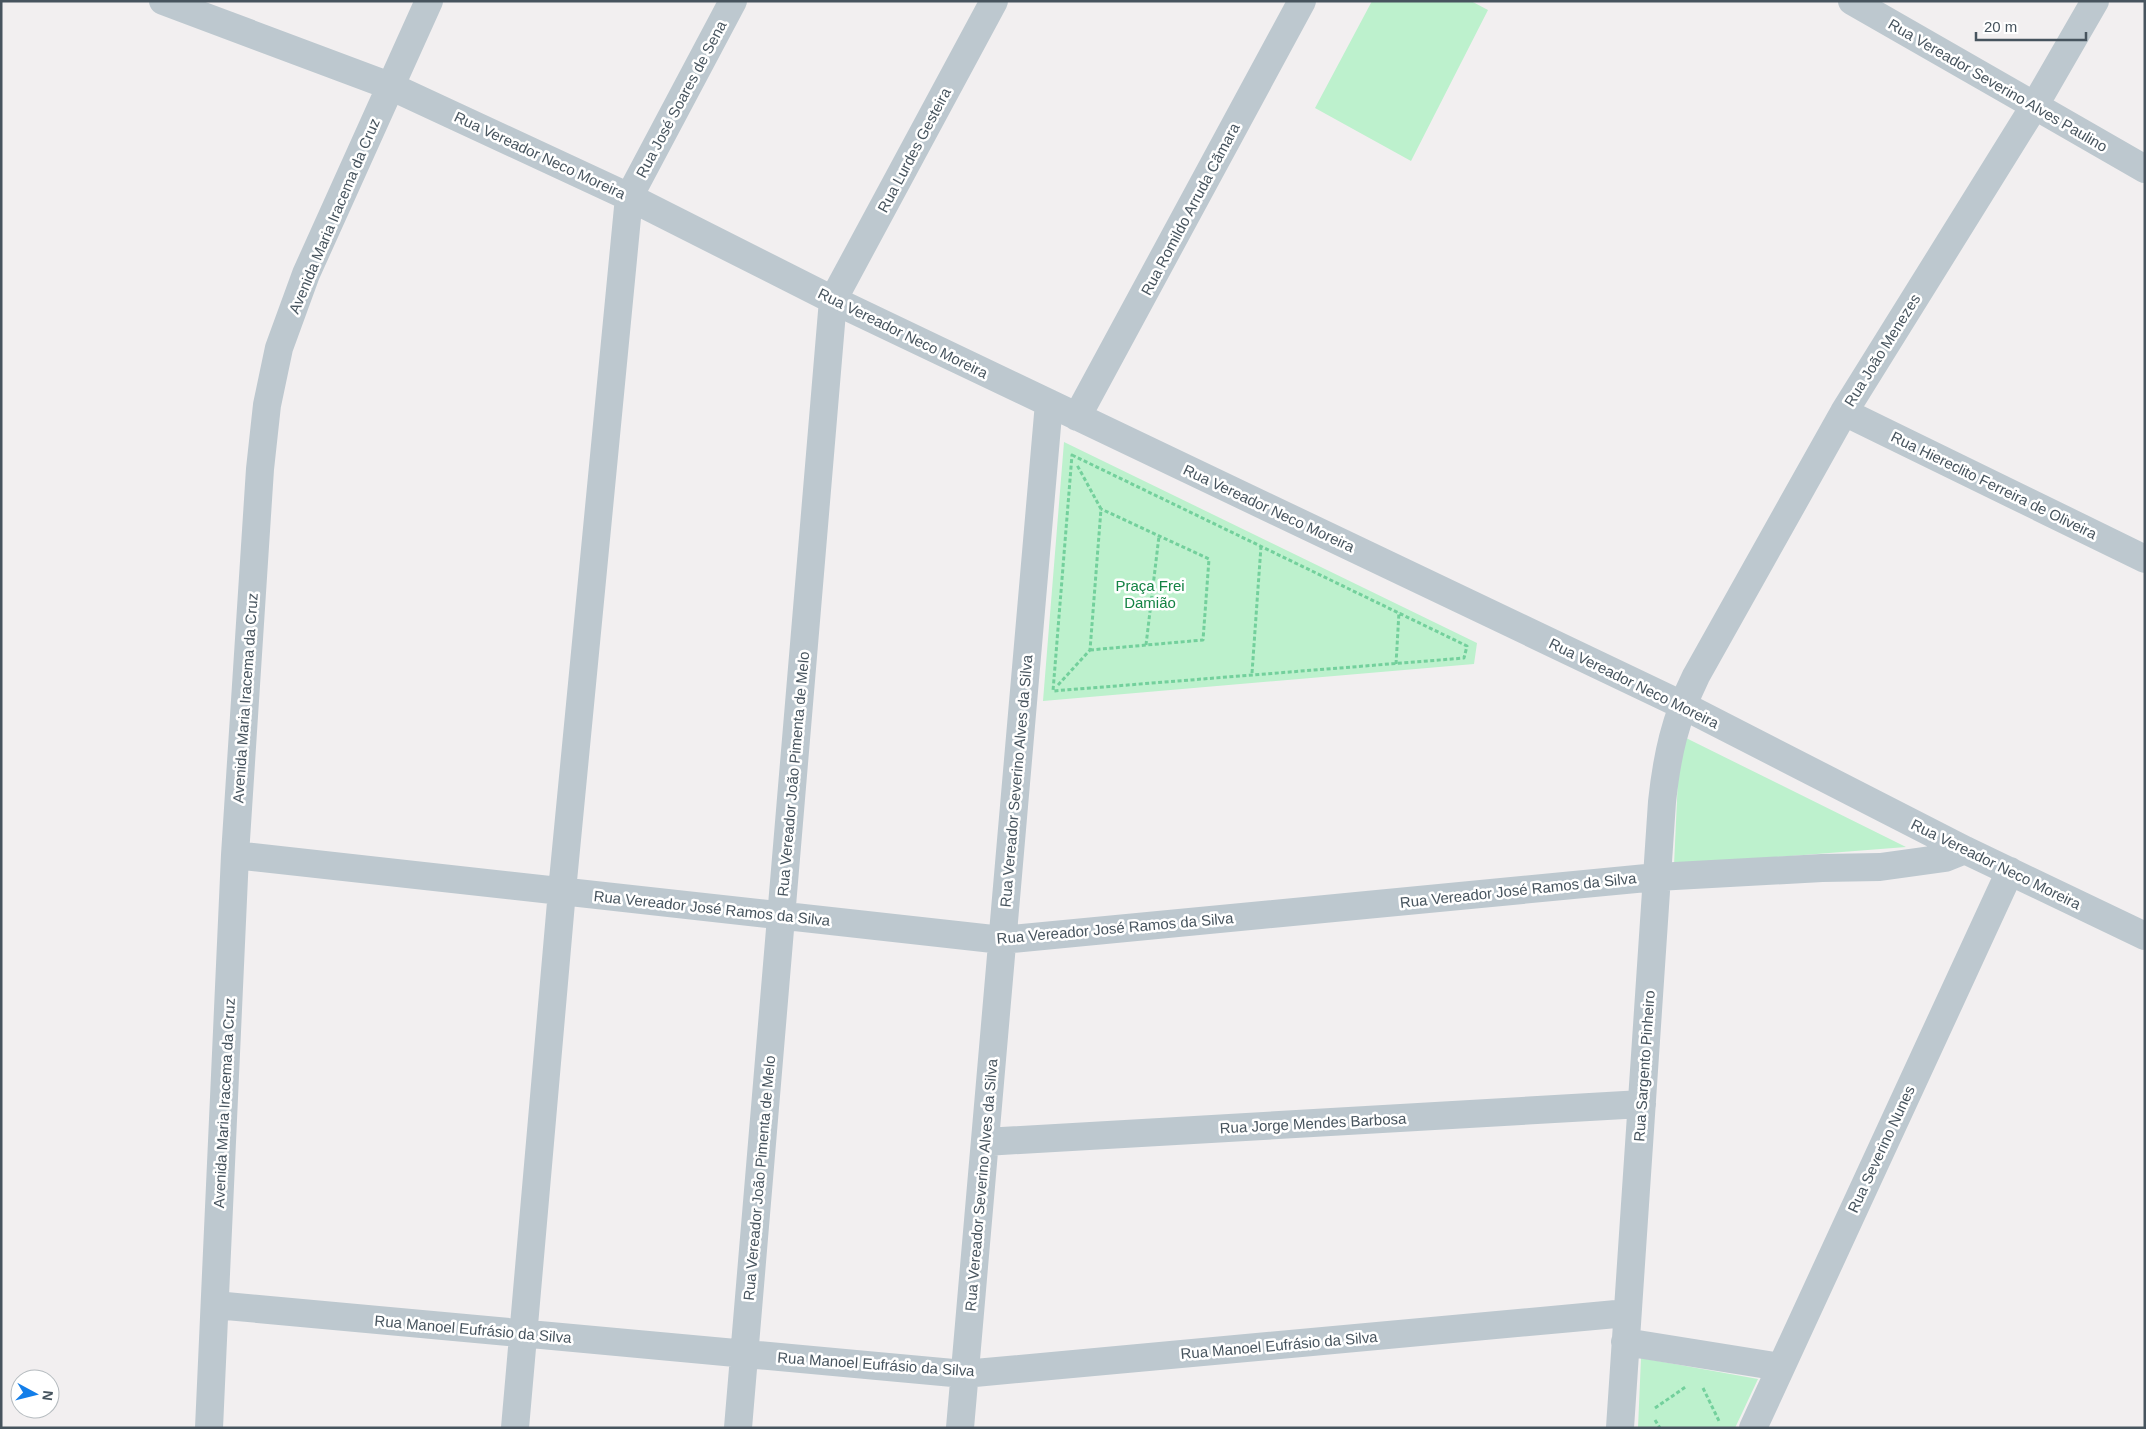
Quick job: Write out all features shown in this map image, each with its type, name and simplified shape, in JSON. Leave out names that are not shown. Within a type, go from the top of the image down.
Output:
[{"type":"street","name":"Rua Vereador Neco Moreira","points":[[163,1],[390,86],[629,197],[833,300],[1682,705],[1965,850],[2145,936]]},
{"type":"street","name":"Avenida Maria Iracema da Cruz","points":[[209,1428],[235,856],[260,469],[269,395],[279,348],[306,274],[429,1]]},
{"type":"street","name":"Rua José Soares de Sena","points":[[629,197],[733,1]]},
{"type":"street","name":"Rua Lurdes Gesteira","points":[[833,300],[994,1]]},
{"type":"street","name":"Rua Romildo Arruda Cãmara","points":[[1078,417],[1302,1]]},
{"type":"street","name":"Rua Vereador Severino Alves Paulino","points":[[1852,1],[2145,169]]},
{"type":"street","name":"Rua João Menezes","points":[[1682,705],[1700,667],[1844,412],[2034,105],[2095,1]]},
{"type":"street","points":[[515,1428],[562,891],[629,197]]},
{"type":"street","name":"Rua Vereador João Pimenta de Melo","points":[[738,1428],[833,300]]},
{"type":"street","name":"Rua Vereador Severino Alves da Silva","points":[[960,1428],[1049,403]]},
{"type":"street","name":"Rua Hiereclito Ferreira de Oliveira","points":[[1844,412],[2145,559]]},
{"type":"street","name":"Rua Sargento Pinheiro","points":[[1620,1428],[1667,759],[1682,705]]},
{"type":"street","name":"Rua Vereador José Ramos da Silva","points":[[235,856],[1002,940],[1658,877],[1822,868],[1880,867],[1944,858],[1965,850]]},
{"type":"street","name":"Rua Severino Nunes","points":[[1753,1428],[2010,871]]},
{"type":"street","name":"Rua Jorge Mendes Barbosa","points":[[985,1142],[1642,1104]]},
{"type":"street","name":"Rua Manoel Eufrásio da Silva","points":[[214,1305],[964,1374],[1627,1313]]},
{"type":"street","points":[[1626,1342],[1780,1367]]},
{"type":"path","points":[[1053,691],[1090,650],[1100,509],[1072,455]]},
{"type":"path","points":[[1053,691],[1252,673],[1464,658],[1467,646],[1072,455]]},
{"type":"path","points":[[1053,691],[1072,455]]},
{"type":"path","points":[[1090,650],[1203,640],[1209,559],[1100,509]]},
{"type":"path","points":[[1146,645],[1159,536]]},
{"type":"path","points":[[1252,673],[1261,546]]},
{"type":"path","points":[[1396,664],[1399,612]]},
{"type":"path","points":[[1660,1428],[1649,1412],[1690,1384]]},
{"type":"path","points":[[1702,1387],[1722,1428]]},
{"type":"green space","points":[[1372,1],[1471,1],[1488,10],[1411,161],[1315,108]]},
{"type":"green space","name":"Praça Frei Damião","points":[[1064,442],[1477,643],[1474,664],[1043,701]]},
{"type":"green space","points":[[1680,735],[1906,847],[1674,865]]},
{"type":"green space","points":[[1641,1358],[1758,1379],[1735,1428],[1638,1428]]}]
